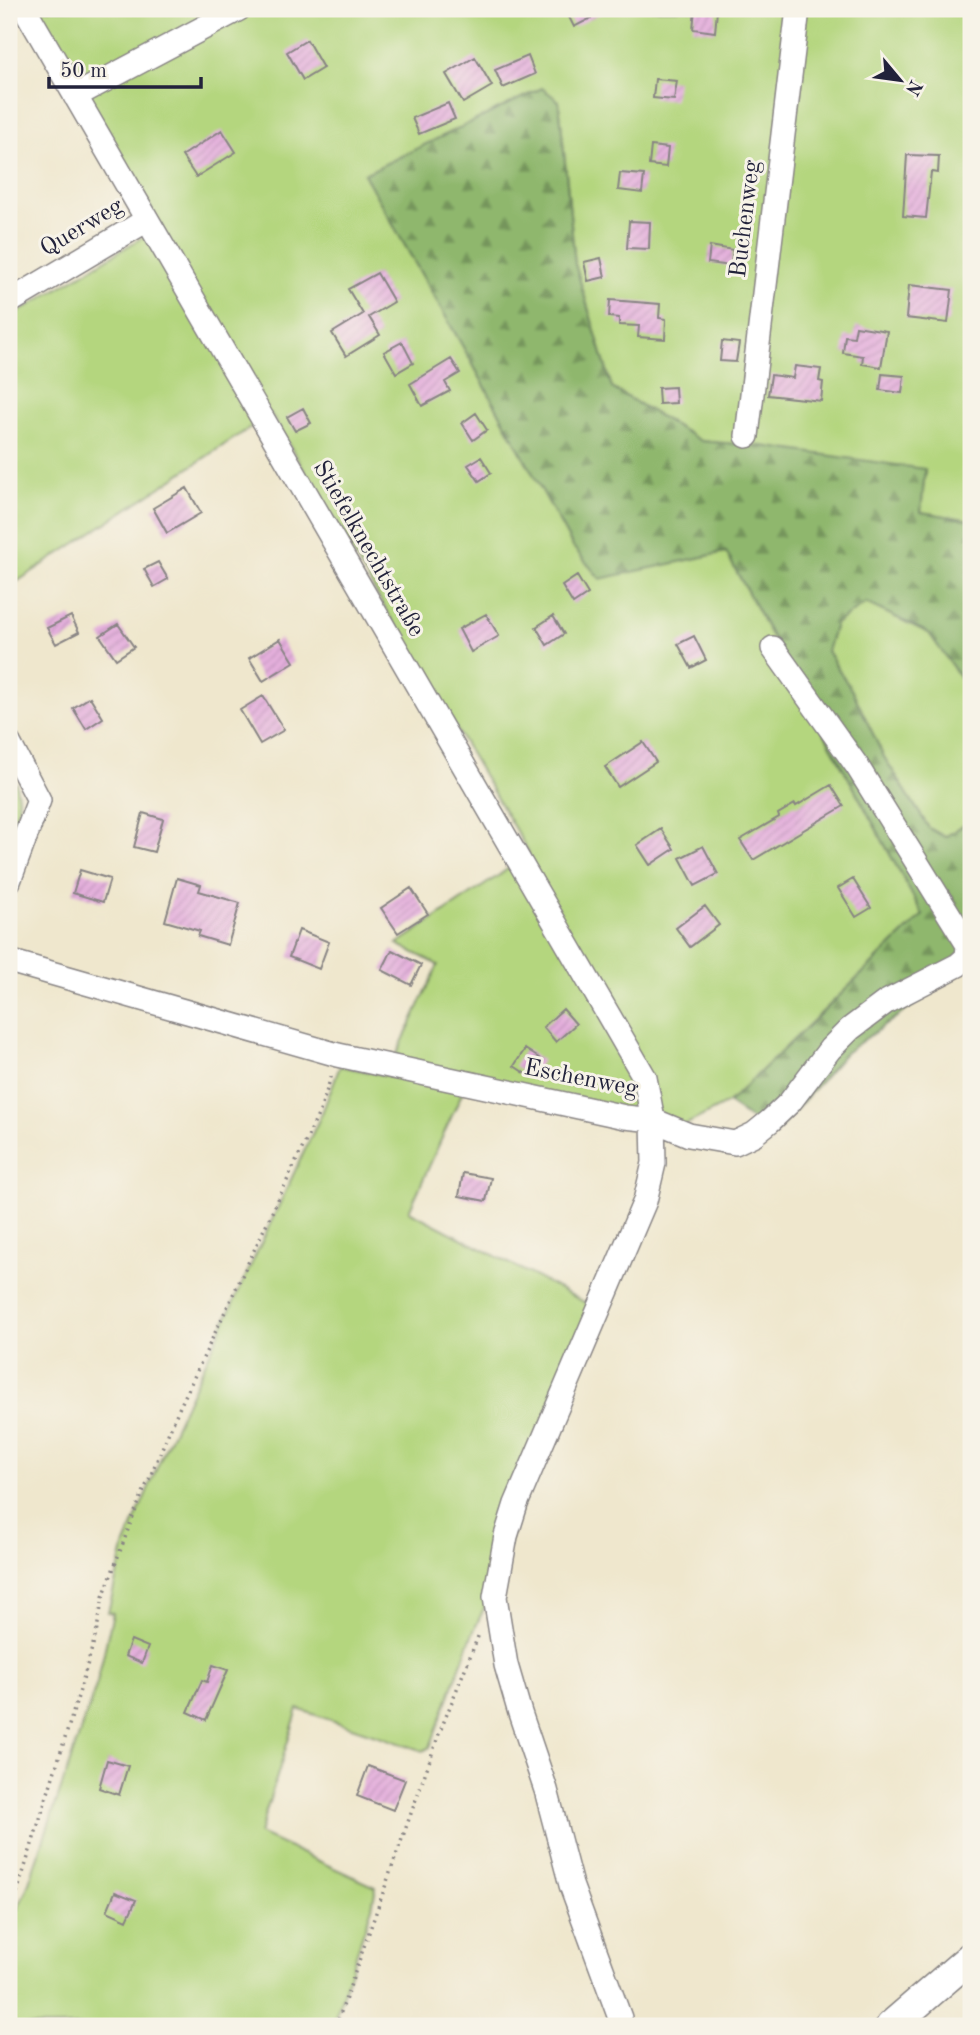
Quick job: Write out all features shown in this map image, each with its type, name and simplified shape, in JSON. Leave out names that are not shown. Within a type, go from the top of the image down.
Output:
[{"type":"main road","points":[[891,2026],[971,1958]]},
{"type":"street","name":"Stiefelknechtstraße","points":[[25,9],[645,1078],[653,1120]]},
{"type":"street","points":[[75,96],[239,9]]},
{"type":"street","name":"Buchenweg","points":[[747,436],[798,9]]},
{"type":"street","name":"Querweg","points":[[9,302],[146,220]]},
{"type":"street","points":[[653,1120],[690,1135],[735,1143],[754,1134],[790,1102],[830,1049],[850,1029],[886,1002],[957,965],[967,957],[968,945],[857,766],[773,648]]},
{"type":"street","points":[[9,743],[39,800],[9,881]]},
{"type":"street","name":"Eschenweg","points":[[9,961],[338,1055],[625,1117],[653,1120],[654,1163],[645,1201],[516,1504],[506,1536],[495,1597],[506,1665],[520,1713],[546,1790],[571,1885],[621,2026]]},
{"type":"path","points":[[9,1912],[80,1690],[103,1597],[132,1519],[177,1413],[320,1111],[338,1055]]},
{"type":"path","points":[[336,2026],[439,1734],[479,1634]]},
{"type":"green space","points":[[36,9],[971,9],[971,520],[921,512],[925,470],[701,441],[612,388],[575,264],[559,101],[364,174],[573,547],[726,552],[923,915],[728,1103],[685,1125],[393,1062],[438,965],[397,944],[529,853],[271,414],[9,587],[9,318],[161,226]]},
{"type":"green space","points":[[542,88],[559,101],[575,264],[612,388],[701,441],[762,446],[925,469],[921,512],[971,520],[971,693],[929,633],[866,603],[835,624],[827,651],[854,694],[884,757],[929,828],[945,837],[971,820],[971,965],[845,1053],[774,1135],[728,1103],[923,915],[726,552],[600,579],[573,547],[364,174]]},
{"type":"green space","points":[[866,603],[929,633],[971,693],[971,820],[945,837],[929,828],[884,757],[854,695],[827,651],[835,624]]},
{"type":"green space","points":[[9,782],[16,783],[19,806],[9,831]]},
{"type":"green space","points":[[340,1066],[463,1091],[409,1211],[592,1306],[490,1595],[430,1747],[423,1751],[298,1709],[259,1834],[376,1887],[372,1907],[332,2026],[9,2026],[9,1926],[26,1891],[97,1683],[113,1613],[108,1612],[125,1544],[164,1451],[322,1113]]},
{"type":"building","points":[[565,9],[609,9],[574,27]]},
{"type":"building","points":[[695,9],[717,11],[715,32],[693,29]]},
{"type":"building","points":[[307,40],[323,68],[303,80],[287,52]]},
{"type":"building","points":[[528,56],[535,74],[503,88],[495,70]]},
{"type":"building","points":[[475,57],[492,86],[463,103],[446,74]]},
{"type":"building","points":[[655,79],[677,81],[674,100],[653,98]]},
{"type":"building","points":[[448,103],[455,119],[419,134],[412,118]]},
{"type":"building","points":[[222,130],[236,152],[196,177],[182,156]]},
{"type":"building","points":[[651,146],[668,148],[666,167],[649,165]]},
{"type":"building","points":[[907,155],[939,156],[938,173],[931,172],[926,218],[903,216]]},
{"type":"building","points":[[620,173],[644,175],[642,193],[618,190]]},
{"type":"building","points":[[629,221],[650,222],[649,249],[627,248]]},
{"type":"building","points":[[710,246],[733,250],[731,266],[708,263]]},
{"type":"building","points":[[601,258],[605,277],[588,281],[584,262]]},
{"type":"building","points":[[377,273],[394,302],[369,317],[380,335],[346,356],[332,333],[363,314],[348,289]]},
{"type":"building","points":[[909,285],[952,290],[948,323],[906,318]]},
{"type":"building","points":[[610,300],[660,304],[659,318],[666,319],[665,339],[638,337],[639,326],[619,325],[619,318],[609,317]]},
{"type":"building","points":[[856,326],[887,331],[881,367],[862,364],[863,356],[843,353],[845,336],[854,337]]},
{"type":"building","points":[[722,341],[739,343],[736,362],[720,361]]},
{"type":"building","points":[[402,342],[413,363],[396,373],[384,352]]},
{"type":"building","points":[[451,359],[460,373],[445,382],[450,391],[422,406],[410,384]]},
{"type":"building","points":[[795,366],[821,369],[821,401],[768,395],[771,375],[793,378]]},
{"type":"building","points":[[882,374],[904,376],[902,393],[880,390]]},
{"type":"building","points":[[675,387],[676,403],[659,404],[658,388]]},
{"type":"building","points":[[303,408],[311,423],[295,431],[287,417]]},
{"type":"building","points":[[476,413],[487,430],[473,440],[462,423]]},
{"type":"building","points":[[481,457],[491,473],[479,481],[468,465]]},
{"type":"building","points":[[187,488],[201,513],[167,533],[153,508]]},
{"type":"building","points":[[158,562],[168,579],[154,587],[144,569]]},
{"type":"building","points":[[577,576],[588,594],[573,604],[562,586]]},
{"type":"building","points":[[486,614],[499,636],[471,652],[459,629]]},
{"type":"building","points":[[71,616],[79,632],[56,644],[47,628]]},
{"type":"building","points":[[553,616],[564,634],[547,645],[536,627]]},
{"type":"building","points":[[118,624],[134,647],[116,659],[100,636]]},
{"type":"building","points":[[694,636],[706,660],[691,668],[678,644]]},
{"type":"building","points":[[280,639],[294,662],[263,681],[249,658]]},
{"type":"building","points":[[263,696],[284,730],[260,744],[240,710]]},
{"type":"building","points":[[90,697],[103,718],[86,729],[73,708]]},
{"type":"building","points":[[643,742],[656,762],[618,787],[605,767]]},
{"type":"building","points":[[831,785],[844,806],[753,860],[740,840],[779,817],[778,814]]},
{"type":"building","points":[[143,813],[163,819],[154,852],[134,847]]},
{"type":"building","points":[[661,829],[674,849],[650,865],[637,845]]},
{"type":"building","points":[[703,846],[718,874],[695,886],[680,858]]},
{"type":"building","points":[[80,870],[110,879],[103,902],[73,893]]},
{"type":"building","points":[[177,878],[201,885],[199,891],[240,903],[228,945],[198,936],[200,931],[165,921]]},
{"type":"building","points":[[853,879],[871,908],[856,917],[838,888]]},
{"type":"building","points":[[411,888],[428,914],[398,933],[381,908]]},
{"type":"building","points":[[705,906],[719,925],[690,947],[676,928]]},
{"type":"building","points":[[299,930],[329,942],[319,969],[289,957]]},
{"type":"building","points":[[392,950],[421,965],[411,985],[382,970]]},
{"type":"building","points":[[563,1009],[576,1024],[556,1042],[543,1027]]},
{"type":"building","points":[[525,1049],[542,1060],[531,1077],[514,1066]]},
{"type":"building","points":[[463,1173],[491,1178],[486,1201],[459,1196]]},
{"type":"building","points":[[131,1640],[148,1647],[142,1663],[125,1656]]},
{"type":"building","points":[[213,1665],[228,1670],[206,1720],[188,1712],[202,1680],[207,1682]]},
{"type":"building","points":[[107,1760],[128,1766],[119,1795],[99,1788]]},
{"type":"building","points":[[368,1766],[405,1780],[393,1810],[357,1796]]},
{"type":"building","points":[[115,1892],[136,1900],[127,1920],[107,1911]]}]
